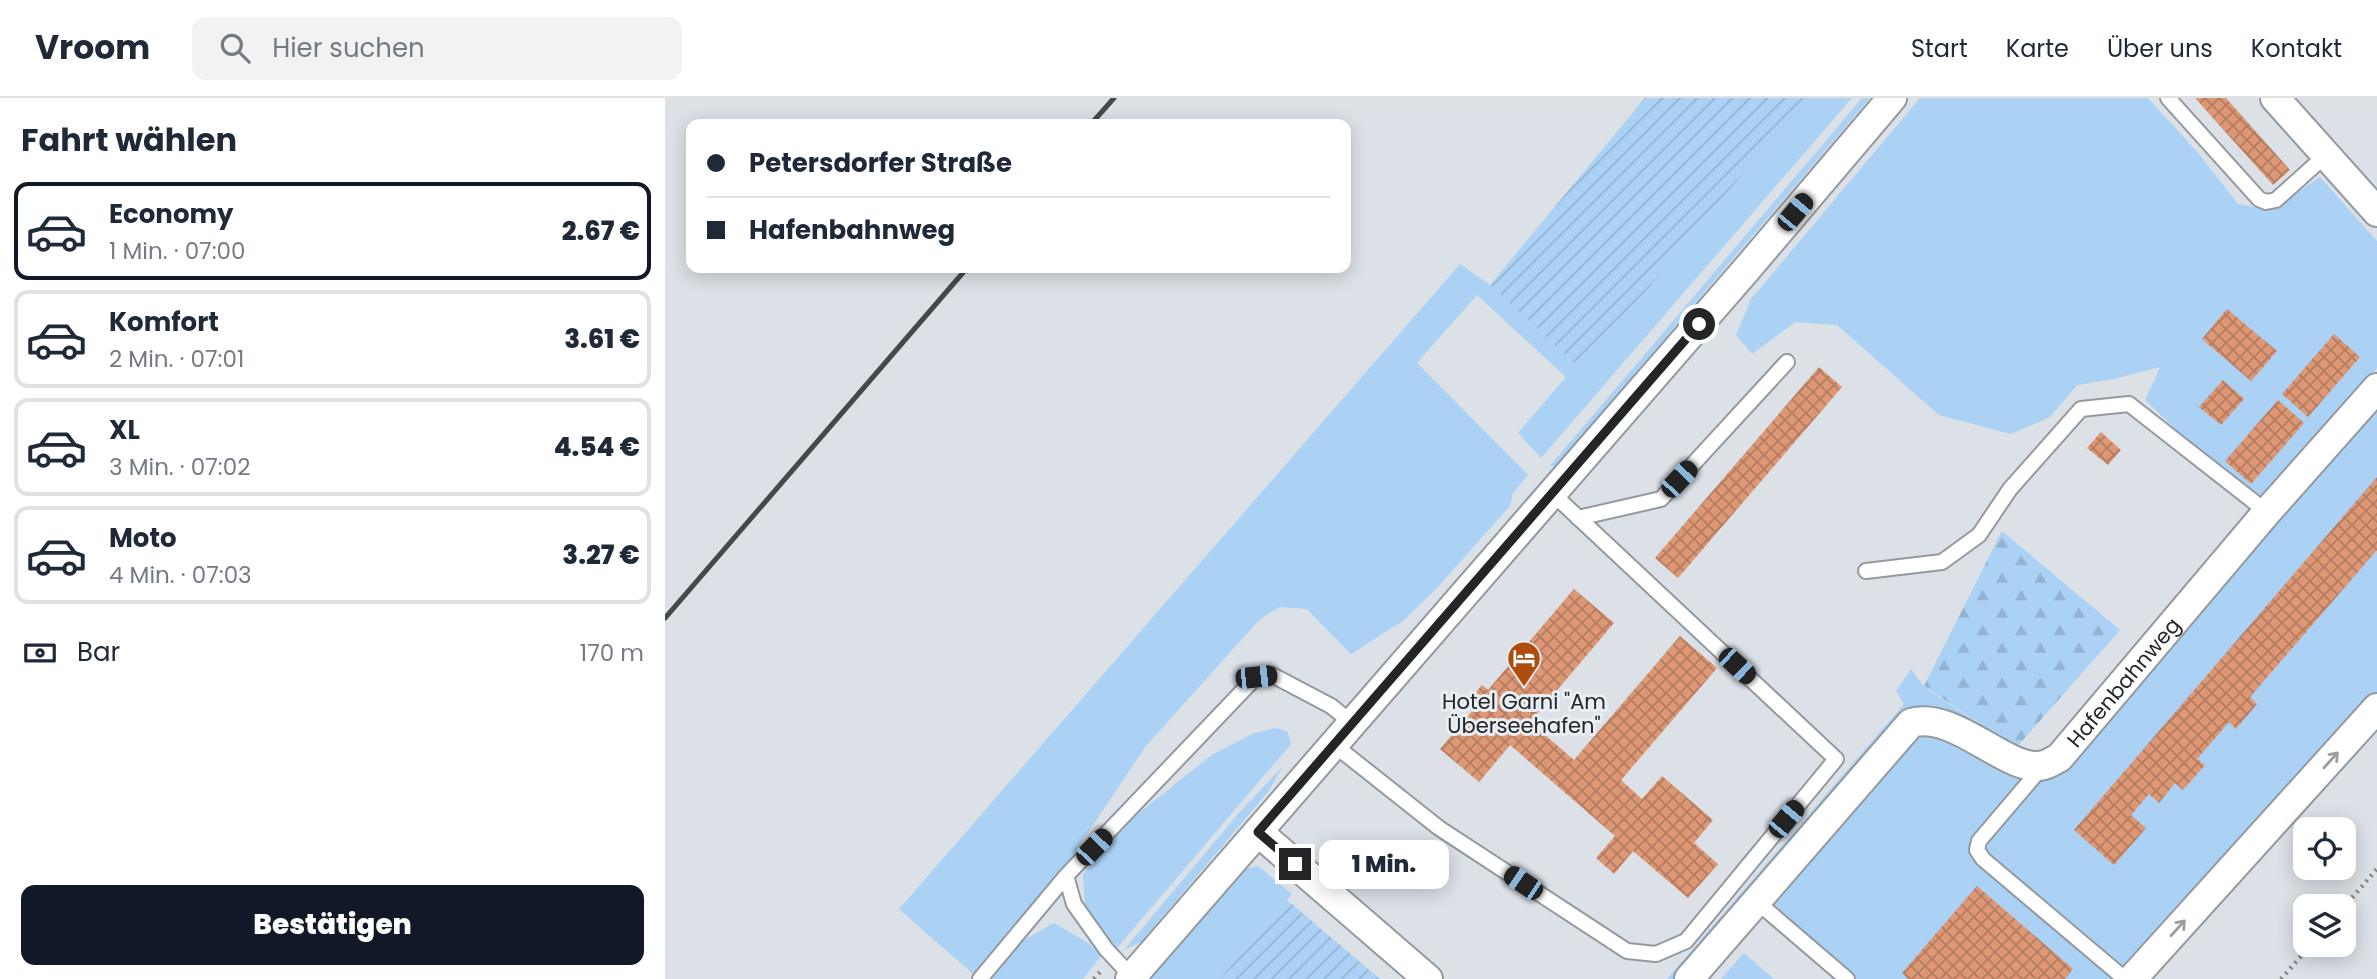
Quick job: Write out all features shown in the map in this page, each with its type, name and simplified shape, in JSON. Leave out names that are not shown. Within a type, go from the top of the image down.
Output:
[{"type":"street","points":[[1131,978],[1892,98]]},
{"type":"street","points":[[2275,98],[2377,212]]},
{"type":"street","name":"Hafenbahnweg","points":[[2042,766],[2059,758],[2267,512],[2377,388]]},
{"type":"street","points":[[2132,979],[2377,708]]},
{"type":"street","points":[[1689,979],[1911,723],[1923,719],[1941,723],[2017,762],[2042,766]]},
{"type":"street","points":[[1258,832],[1428,979]]},
{"type":"lane","points":[[2168,98],[2259,199],[2266,202],[2276,200],[2326,155]]},
{"type":"lane","points":[[1578,518],[1661,499],[1787,362]]},
{"type":"lane","points":[[1866,570],[1942,562],[1979,535],[2010,489],[2081,409],[2129,404],[2267,512]]},
{"type":"lane","points":[[1333,744],[1439,828],[1627,951],[1656,954],[1686,941],[1836,759],[1552,493]]},
{"type":"lane","points":[[980,979],[1066,876],[1256,677],[1272,675],[1331,706],[1352,723]]},
{"type":"lane","points":[[2042,766],[1979,841],[1977,850],[1983,859],[2125,979]]},
{"type":"lane","points":[[1066,876],[1074,904],[1106,949],[1131,978]]},
{"type":"lane","points":[[1756,901],[1847,979]]},
{"type":"path","points":[[2355,894],[2377,869]]},
{"type":"path","points":[[2281,979],[2300,957]]},
{"type":"green space","points":[[1645,98],[1806,98],[1581,369],[1490,285]]},
{"type":"green space","points":[[1806,98],[1852,98],[1541,458],[1518,433],[1566,377],[1477,295],[1417,363],[1528,475],[1513,493],[1510,506],[1436,589],[1404,620],[1351,654],[1307,609],[1280,607],[1260,619],[1146,746],[1050,889],[973,974],[899,909],[1460,264],[1490,285],[1581,368]]},
{"type":"green space","points":[[1862,98],[1870,98],[1556,466],[1550,466]]},
{"type":"green space","points":[[1920,98],[2148,98],[2198,153],[2238,204],[2264,209],[2288,199],[2320,177],[2377,241],[2377,368],[2270,492],[2258,498],[2189,442],[2145,400],[2160,367],[2077,385],[2050,417],[2011,434],[1939,415],[1837,325],[1795,322],[1752,354],[1736,335],[1751,299]]},
{"type":"green space","points":[[2377,388],[2377,708],[2132,979],[1847,979],[1756,902],[1689,979],[1667,979],[1904,704],[1896,691],[1911,669],[1924,687],[2042,766]]},
{"type":"green space","points":[[2002,531],[2120,630],[2016,748],[1924,686]]},
{"type":"green space","points":[[1276,728],[1288,732],[1291,744],[1117,948],[1085,907],[1083,874],[1129,821],[1213,754],[1254,733]]},
{"type":"green space","points":[[1283,766],[1268,792],[1141,942],[1124,950],[1238,814]]},
{"type":"green space","points":[[1258,866],[1292,894],[1220,979],[1145,979],[1238,871]]},
{"type":"green space","points":[[1287,900],[1380,979],[1220,979]]},
{"type":"green space","points":[[1054,923],[1090,944],[1101,956],[1083,979],[992,979],[1022,941]]},
{"type":"green space","points":[[1744,953],[1774,979],[1721,979]]},
{"type":"building","points":[[2195,98],[2226,98],[2290,170],[2273,185]]},
{"type":"building","points":[[2227,309],[2277,351],[2251,381],[2202,339]]},
{"type":"building","points":[[2334,334],[2360,357],[2308,417],[2282,394]]},
{"type":"building","points":[[1819,367],[1842,387],[1678,578],[1655,558]]},
{"type":"building","points":[[2223,380],[2244,399],[2221,425],[2199,407]]},
{"type":"building","points":[[2278,400],[2304,423],[2251,484],[2225,461]]},
{"type":"building","points":[[2101,432],[2121,450],[2108,465],[2087,448]]},
{"type":"building","points":[[2377,477],[2377,550],[2250,697],[2257,704],[2236,729],[2229,722],[2197,759],[2205,765],[2183,790],[2175,783],[2159,803],[2149,794],[2131,815],[2146,828],[2114,865],[2074,830]]},
{"type":"building","points":[[1574,589],[1614,623],[1530,722],[1574,760],[1680,636],[1717,668],[1621,780],[1642,799],[1662,776],[1713,820],[1694,843],[1718,864],[1688,898],[1633,851],[1614,874],[1596,858],[1615,836],[1510,745],[1479,782],[1440,749],[1472,711],[1465,705],[1482,685],[1488,690]]},
{"type":"building","points":[[1977,886],[2073,969],[2065,979],[1908,979],[1902,973]]},
{"type":"railway","points":[[1095,119],[1114,98]]},
{"type":"railway","points":[[665,618],[963,273]]},
{"type":"place","name":"Hotel Garni \"Am Überseehafen\"","points":[[1524,688]]},
{"type":"route","points":[[1295,864],[1258,832],[1699,324]]}]
